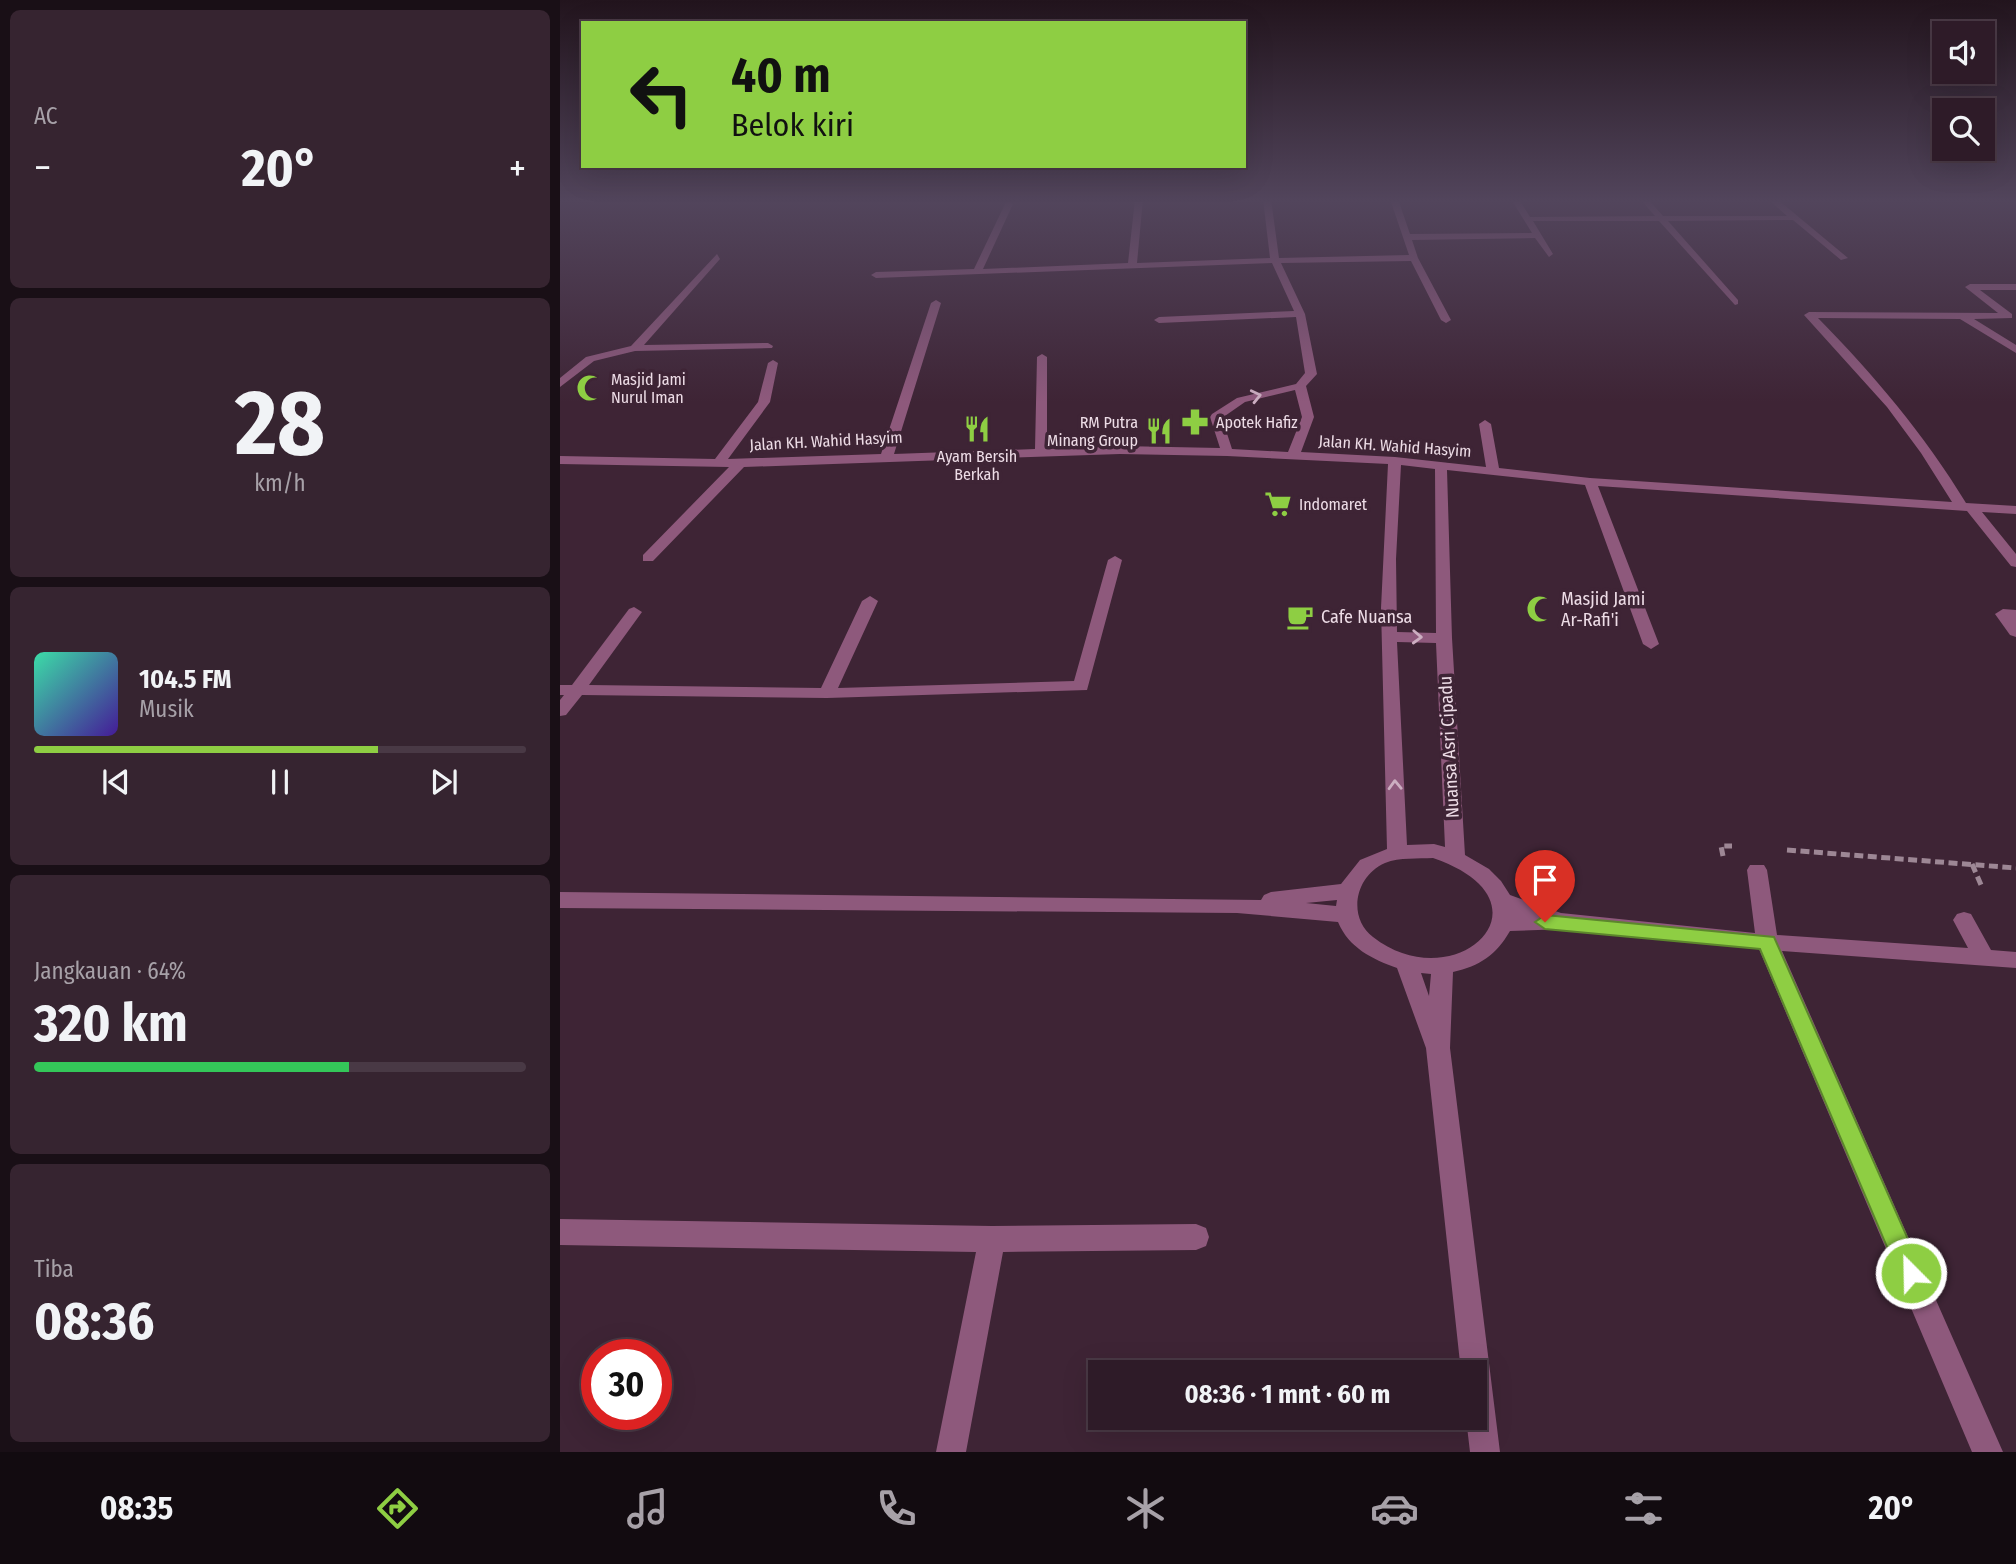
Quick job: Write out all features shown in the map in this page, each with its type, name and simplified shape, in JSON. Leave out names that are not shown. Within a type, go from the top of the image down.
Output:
[{"type":"street","points":[[635,348],[708,267]]},
{"type":"street","points":[[976,272],[979,267]]},
{"type":"street","points":[[876,275],[1114,267]]},
{"type":"street","points":[[1227,452],[1216,417],[1241,400],[1300,386],[1311,374],[1300,314],[1279,267]]},
{"type":"street","points":[[1419,267],[1446,320]]},
{"type":"street","points":[[1704,267],[1735,302]]},
{"type":"street","points":[[2016,287],[1970,287],[2008,316],[1809,315],[1874,381],[1930,452],[1966,507],[2016,563]]},
{"type":"street","points":[[887,455],[936,303]]},
{"type":"street","points":[[1159,320],[1300,314]]},
{"type":"street","points":[[1963,316],[2016,350]]},
{"type":"street","points":[[560,384],[590,359],[635,348],[768,346]]},
{"type":"street","points":[[1041,452],[1042,357]]},
{"type":"street","points":[[719,462],[764,401],[773,363]]},
{"type":"street","points":[[1293,456],[1308,417],[1300,386]]},
{"type":"street","points":[[1485,424],[1493,471]]},
{"type":"street","name":"Jalan KH. Wahid Hasyim","points":[[560,460],[740,463],[887,455],[1227,452],[1395,461],[1590,482],[2016,510]]},
{"type":"street","points":[[1395,461],[1391,501],[1390,637],[1397,853]]},
{"type":"street","points":[[648,558],[740,463]]},
{"type":"street","name":"Nuansa Asri Cipadu","points":[[1441,465],[1444,638],[1455,857]]},
{"type":"street","points":[[1590,482],[1651,644]]},
{"type":"street","points":[[569,690],[827,693],[1081,686],[1115,560]]},
{"type":"street","points":[[827,693],[870,601]]},
{"type":"street","points":[[560,712],[569,690],[634,612]]},
{"type":"street","points":[[2016,615],[2003,614],[2016,632]]},
{"type":"street","points":[[1390,637],[1444,638]]},
{"type":"street","points":[[1434,851],[1455,857],[1480,870],[1498,889],[1505,912],[1500,934],[1482,953],[1456,964],[1406,963],[1392,959],[1365,944],[1348,915],[1345,902],[1353,878],[1372,862],[1397,853],[1434,851]]},
{"type":"street","points":[[1757,870],[1767,942],[1988,1452]]},
{"type":"street","points":[[1237,905],[1349,891]]},
{"type":"street","points":[[560,900],[1237,905],[1348,915]]},
{"type":"street","points":[[1501,900],[1566,921]]},
{"type":"street","points":[[1964,920],[1985,959]]},
{"type":"street","points":[[1502,923],[1566,921],[1767,942],[2016,960]]},
{"type":"street","points":[[1406,963],[1438,1048]]},
{"type":"street","points":[[1442,965],[1438,1048],[1485,1452]]},
{"type":"street","points":[[560,1232],[992,1239],[1196,1237]]},
{"type":"street","points":[[951,1452],[992,1239]]},
{"type":"path","points":[[1721,846],[1742,847]]},
{"type":"path","points":[[1780,849],[2016,868]]},
{"type":"place","name":"Masjid Jami Nurul Iman","points":[[590,388]]},
{"type":"place","name":"Apotek Hafiz","points":[[1195,422]]},
{"type":"place","name":"Ayam Bersih Berkah","points":[[977,429]]},
{"type":"place","name":"RM Putra Minang Group","points":[[1159,431]]},
{"type":"place","name":"Indomaret","points":[[1278,504]]},
{"type":"place","name":"Masjid Jami Ar-Rafi'i","points":[[1540,609]]},
{"type":"place","name":"Cafe Nuansa","points":[[1300,617]]},
{"type":"route","points":[[1545,922],[1566,921],[1767,942],[1911,1273]]}]
